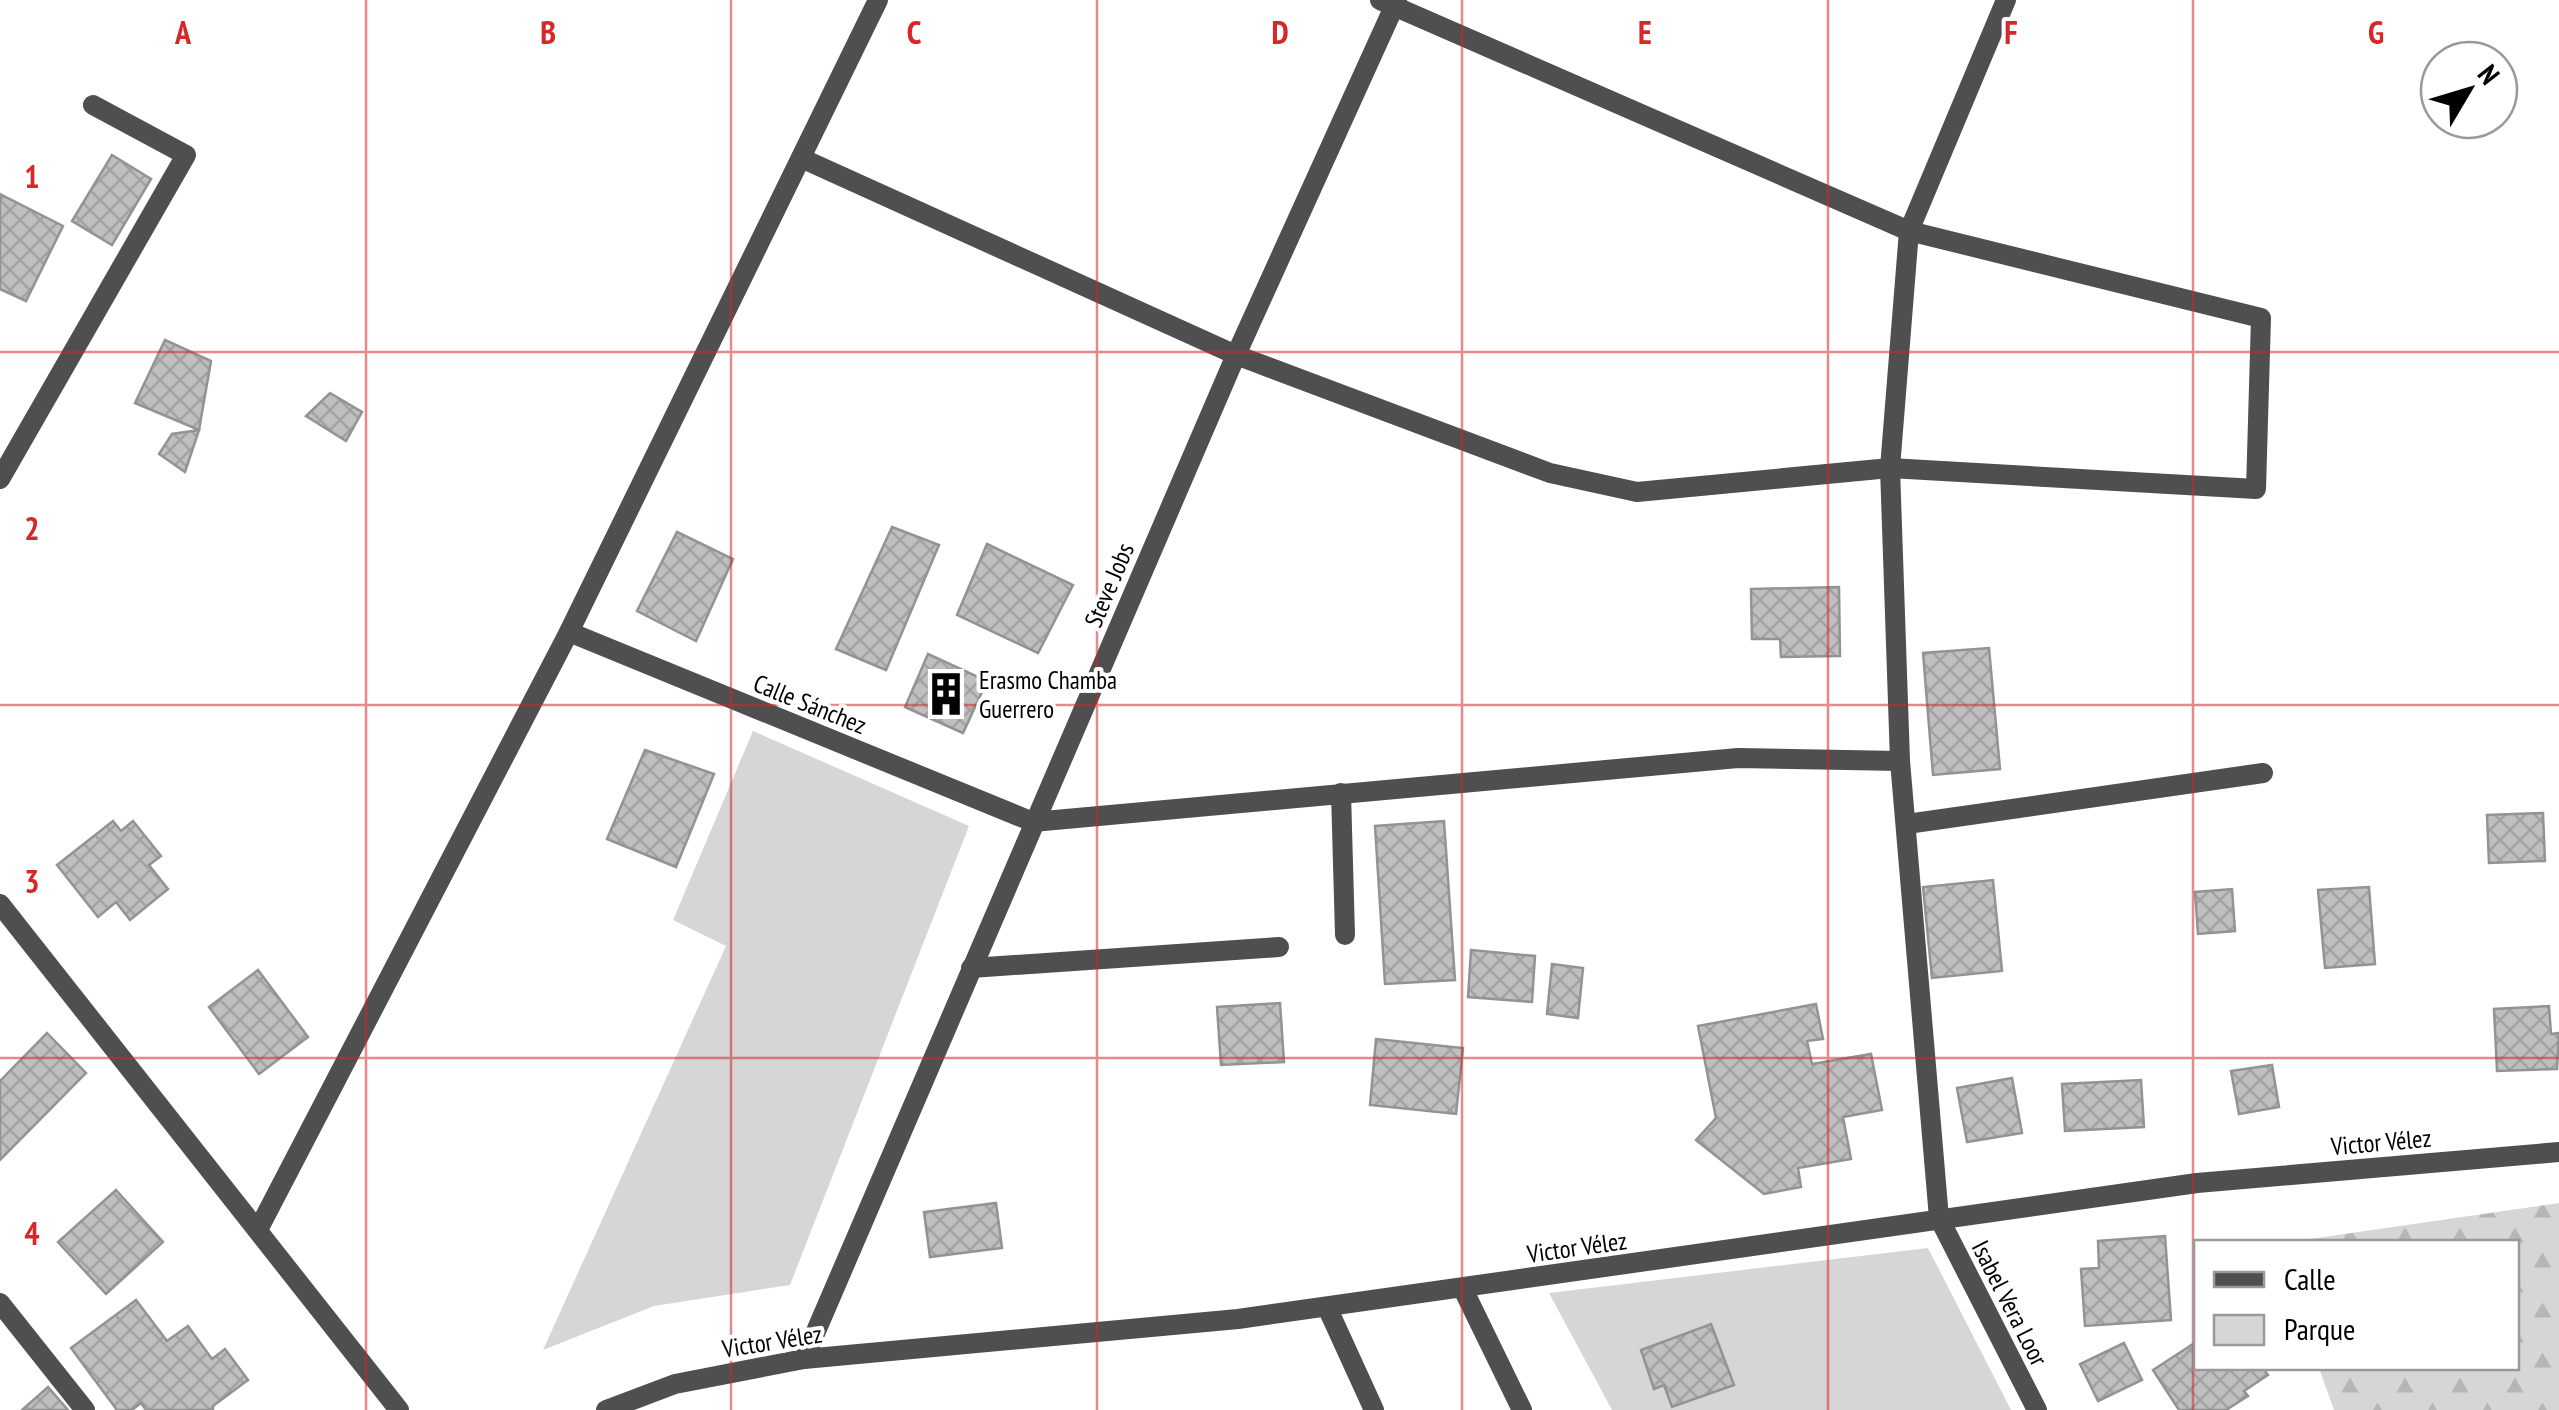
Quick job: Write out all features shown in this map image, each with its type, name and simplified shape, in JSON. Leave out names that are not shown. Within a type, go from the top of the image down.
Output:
[{"type":"street","points":[[258,1230],[568,632],[878,0]]},
{"type":"street","points":[[1939,1218],[1900,761],[1890,468],[1909,231],[2006,0]]},
{"type":"street","points":[[800,158],[1236,354],[1550,473],[1637,492],[1890,468],[2256,489],[2261,318],[1909,231],[1390,2]]},
{"type":"street","name":"Steve Jobs","points":[[804,1359],[1390,2]]},
{"type":"street","points":[[0,479],[186,155],[93,105]]},
{"type":"street","name":"Calle Sánchez","points":[[568,632],[1033,822]]},
{"type":"street","points":[[1033,822],[1738,758],[1900,761]]},
{"type":"street","points":[[1906,824],[2263,774]]},
{"type":"street","points":[[1341,793],[1346,936]]},
{"type":"street","points":[[0,904],[400,1410]]},
{"type":"street","points":[[971,968],[1279,947]]},
{"type":"street","name":"Victor Vélez","points":[[610,1409],[675,1384],[804,1359],[1218,1321],[2197,1183],[2559,1152]]},
{"type":"street","name":"Isabel Vera Loor","points":[[1939,1218],[2037,1410]]},
{"type":"street","points":[[1463,1289],[1522,1410]]},
{"type":"street","points":[[0,1303],[84,1410]]},
{"type":"street","points":[[1328,1306],[1374,1410]]},
{"type":"green space","points":[[753,731],[969,826],[790,1285],[654,1306],[543,1350],[726,946],[673,920]]},
{"type":"green space","points":[[2559,1203],[2559,1410],[2334,1410],[2320,1370],[2519,1370],[2519,1240],[2303,1240]]},
{"type":"green space","points":[[1928,1248],[2011,1410],[1612,1410],[1549,1293]]},
{"type":"building","points":[[112,155],[151,179],[112,245],[72,221]]},
{"type":"building","points":[[0,194],[63,226],[26,301],[0,289]]},
{"type":"building","points":[[165,340],[211,361],[199,430],[135,403]]},
{"type":"building","points":[[330,393],[362,412],[346,441],[306,416]]},
{"type":"building","points":[[199,430],[185,472],[159,454],[172,434]]},
{"type":"building","points":[[892,527],[939,545],[886,670],[836,649]]},
{"type":"building","points":[[677,532],[733,559],[696,641],[637,611]]},
{"type":"building","points":[[987,544],[1073,585],[1038,653],[957,615]]},
{"type":"building","points":[[1839,587],[1840,656],[1781,657],[1780,639],[1752,639],[1751,589]]},
{"type":"building","points":[[1989,648],[2000,769],[1933,775],[1923,653]]},
{"type":"building","name":"Erasmo Chamba Guerrero","points":[[928,654],[987,681],[963,733],[905,707]]},
{"type":"building","points":[[645,750],[714,774],[676,867],[607,839]]},
{"type":"building","points":[[2543,813],[2545,861],[2489,863],[2487,815]]},
{"type":"building","points":[[113,821],[121,831],[133,821],[161,856],[149,865],[168,889],[130,920],[116,902],[98,917],[57,865]]},
{"type":"building","points":[[1444,821],[1455,980],[1385,984],[1375,826]]},
{"type":"building","points":[[1993,880],[2002,971],[1932,978],[1923,887]]},
{"type":"building","points":[[2369,887],[2375,964],[2325,968],[2318,890]]},
{"type":"building","points":[[2232,889],[2235,931],[2198,934],[2195,892]]},
{"type":"building","points":[[1471,950],[1535,956],[1532,1002],[1468,997]]},
{"type":"building","points":[[1552,964],[1583,968],[1578,1018],[1547,1014]]},
{"type":"building","points":[[258,970],[308,1037],[259,1074],[209,1007]]},
{"type":"building","points":[[1280,1003],[1284,1062],[1221,1065],[1217,1007]]},
{"type":"building","points":[[1816,1004],[1823,1039],[1807,1041],[1812,1064],[1871,1054],[1882,1110],[1843,1117],[1851,1159],[1798,1168],[1801,1187],[1764,1194],[1696,1140],[1716,1118],[1698,1026]]},
{"type":"building","points":[[2549,1006],[2551,1034],[2559,1033],[2557,1069],[2497,1071],[2494,1009]]},
{"type":"building","points":[[47,1033],[86,1073],[0,1160],[0,1081]]},
{"type":"building","points":[[1376,1039],[1463,1048],[1456,1114],[1370,1105]]},
{"type":"building","points":[[2272,1065],[2279,1107],[2239,1114],[2231,1071]]},
{"type":"building","points":[[2012,1078],[2022,1133],[1967,1142],[1957,1088]]},
{"type":"building","points":[[2141,1080],[2144,1127],[2065,1131],[2062,1084]]},
{"type":"building","points":[[116,1190],[163,1242],[106,1294],[58,1242]]},
{"type":"building","points":[[996,1203],[1002,1248],[930,1257],[924,1212]]},
{"type":"building","points":[[2165,1236],[2171,1320],[2085,1326],[2081,1269],[2099,1268],[2098,1241]]},
{"type":"building","points":[[136,1300],[167,1341],[188,1326],[212,1359],[225,1349],[248,1380],[213,1406],[213,1410],[146,1410],[141,1403],[132,1410],[117,1410],[71,1348]]},
{"type":"building","points":[[1711,1324],[1734,1385],[1672,1407],[1664,1385],[1654,1389],[1641,1350]]},
{"type":"building","points":[[2124,1343],[2142,1380],[2098,1401],[2080,1364]]},
{"type":"building","points":[[2194,1343],[2194,1370],[2264,1370],[2268,1375],[2244,1391],[2248,1396],[2226,1410],[2179,1410],[2153,1370]]},
{"type":"building","points":[[48,1387],[68,1410],[22,1410]]},
{"type":"place","name":"Erasmo Chamba Guerrero","points":[[946,694]]}]
